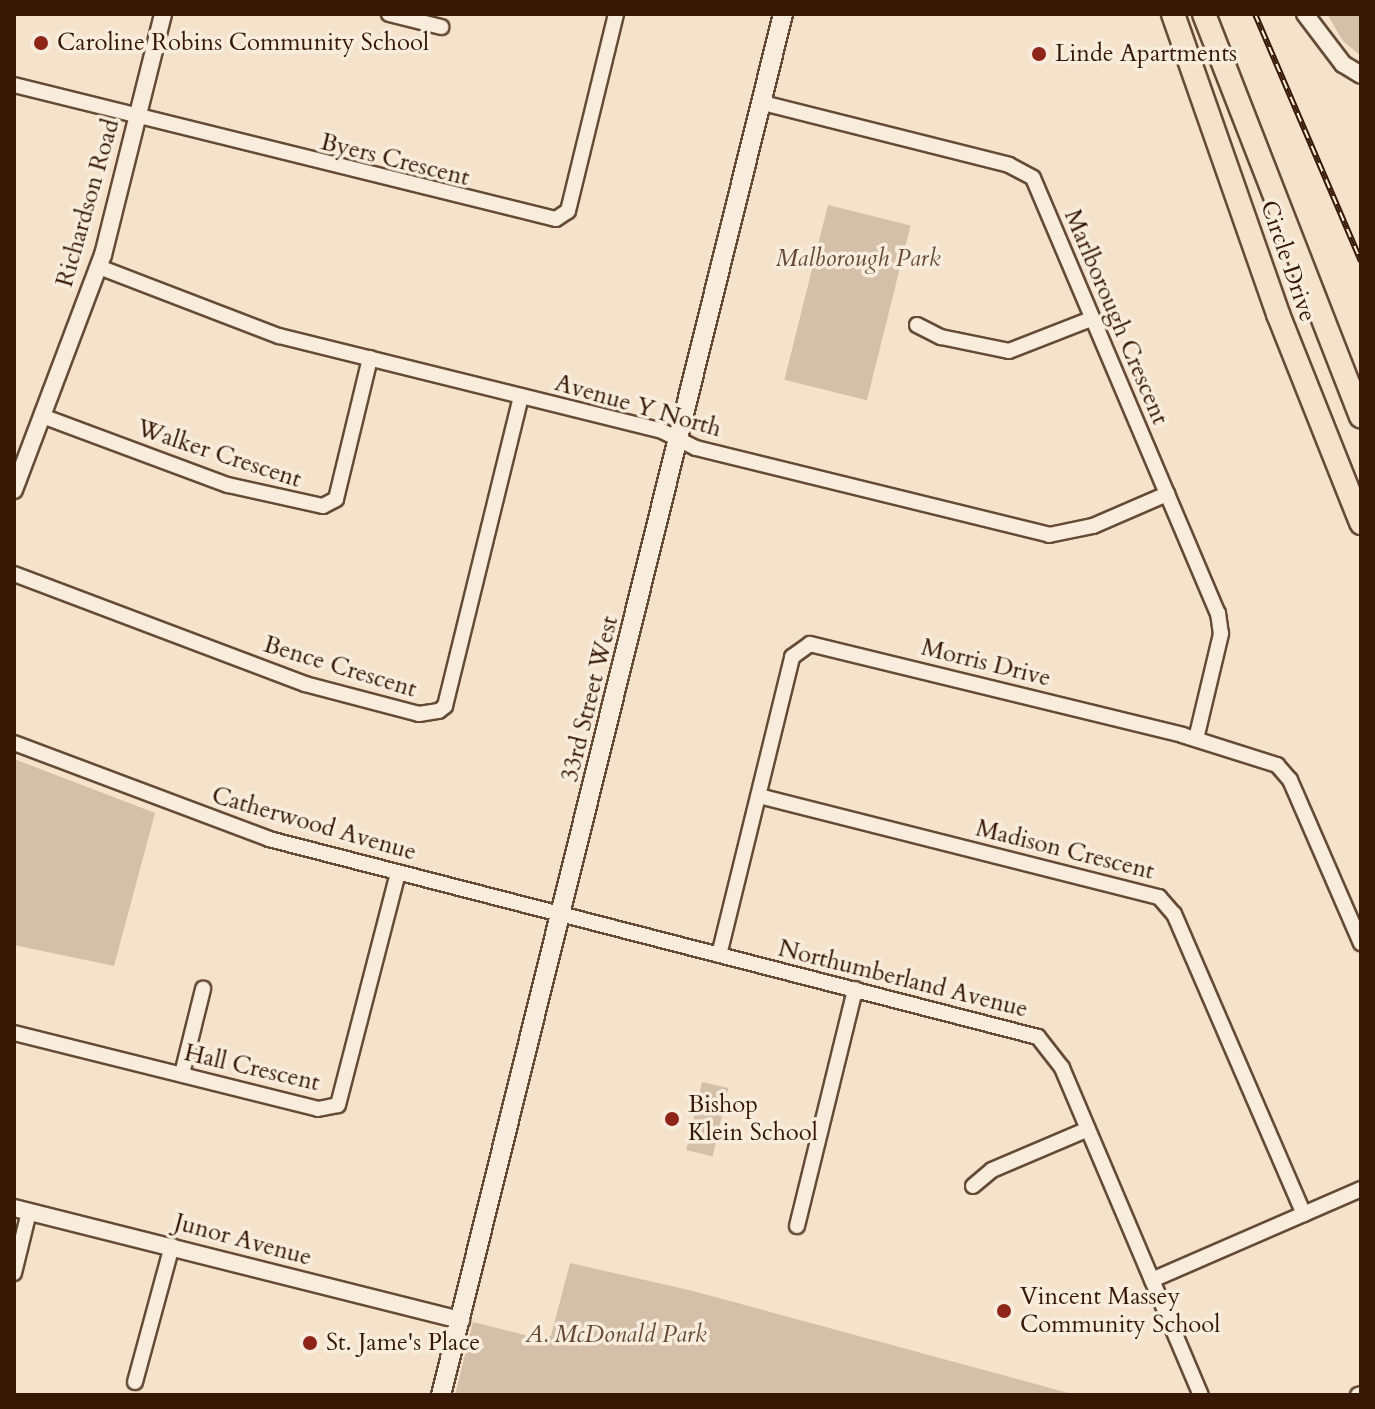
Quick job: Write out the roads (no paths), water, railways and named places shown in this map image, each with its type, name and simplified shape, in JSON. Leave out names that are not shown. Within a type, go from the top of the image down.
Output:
[{"type":"highway","name":"Circle Drive","points":[[1171,14],[1184,38],[1278,314],[1361,523]]},
{"type":"highway","name":"Circle Drive","points":[[1204,14],[1361,416]]},
{"type":"highway","points":[[1217,14],[1297,247]]},
{"type":"main road","name":"33rd Street West","points":[[441,1395],[783,14]]},
{"type":"street","name":"Richardson Road","points":[[14,490],[99,267],[163,14]]},
{"type":"street","points":[[389,14],[441,27]]},
{"type":"street","name":"Byers Crescent","points":[[14,85],[556,219],[568,211],[616,14]]},
{"type":"street","points":[[1305,14],[1343,64],[1361,75]]},
{"type":"street","name":"Marlborough Crescent","points":[[763,103],[1009,165],[1033,178],[1214,601],[1221,634],[1196,739]]},
{"type":"street","name":"Avenue Y North","points":[[99,267],[266,332],[660,430],[679,440],[1049,535],[1093,526],[1167,494]]},
{"type":"street","points":[[917,325],[941,337],[1009,351],[1091,319]]},
{"type":"street","name":"Walker Crescent","points":[[42,416],[228,485],[323,506],[336,499],[370,358]]},
{"type":"street","name":"Bence Crescent","points":[[14,574],[305,684],[419,714],[433,713],[445,706],[521,396]]},
{"type":"street","name":"Morris Drive","points":[[719,955],[792,657],[810,644],[1196,739],[1259,756],[1277,765],[1290,780],[1361,943]]},
{"type":"street","name":"Catherwood Avenue","points":[[14,743],[255,834],[561,914]]},
{"type":"street","name":"Madison Crescent","points":[[759,796],[1159,897],[1174,914],[1304,1214]]},
{"type":"street","name":"Hall Crescent","points":[[14,1033],[318,1109],[338,1105],[344,1099],[398,873]]},
{"type":"street","name":"Northumberland Avenue","points":[[561,914],[1038,1037],[1056,1057],[1201,1395]]},
{"type":"street","points":[[182,1074],[203,989]]},
{"type":"street","points":[[797,1226],[855,989]]},
{"type":"street","points":[[973,1186],[992,1170],[1088,1129]]},
{"type":"street","points":[[1152,1280],[1361,1189]]},
{"type":"street","points":[[14,1273],[22,1210]]},
{"type":"street","name":"Junor Avenue","points":[[22,1210],[461,1320]]},
{"type":"street","points":[[135,1382],[172,1246]]},
{"type":"railway","points":[[1255,14],[1361,261]]},
{"type":"place","name":"Caroline Robins Community School","points":[[41,43]]},
{"type":"place","name":"Linde Apartments","points":[[1039,54]]},
{"type":"place","name":"Bishop Klein School","points":[[672,1119]]},
{"type":"place","name":"Vincent Massey Community School","points":[[1004,1311]]},
{"type":"place","name":"St. Jame's Place","points":[[310,1343]]},
{"type":"park label","name":"Malborough Park","points":[[858,259]]},
{"type":"park label","name":"A. McDonald Park","points":[[616,1335]]}]
